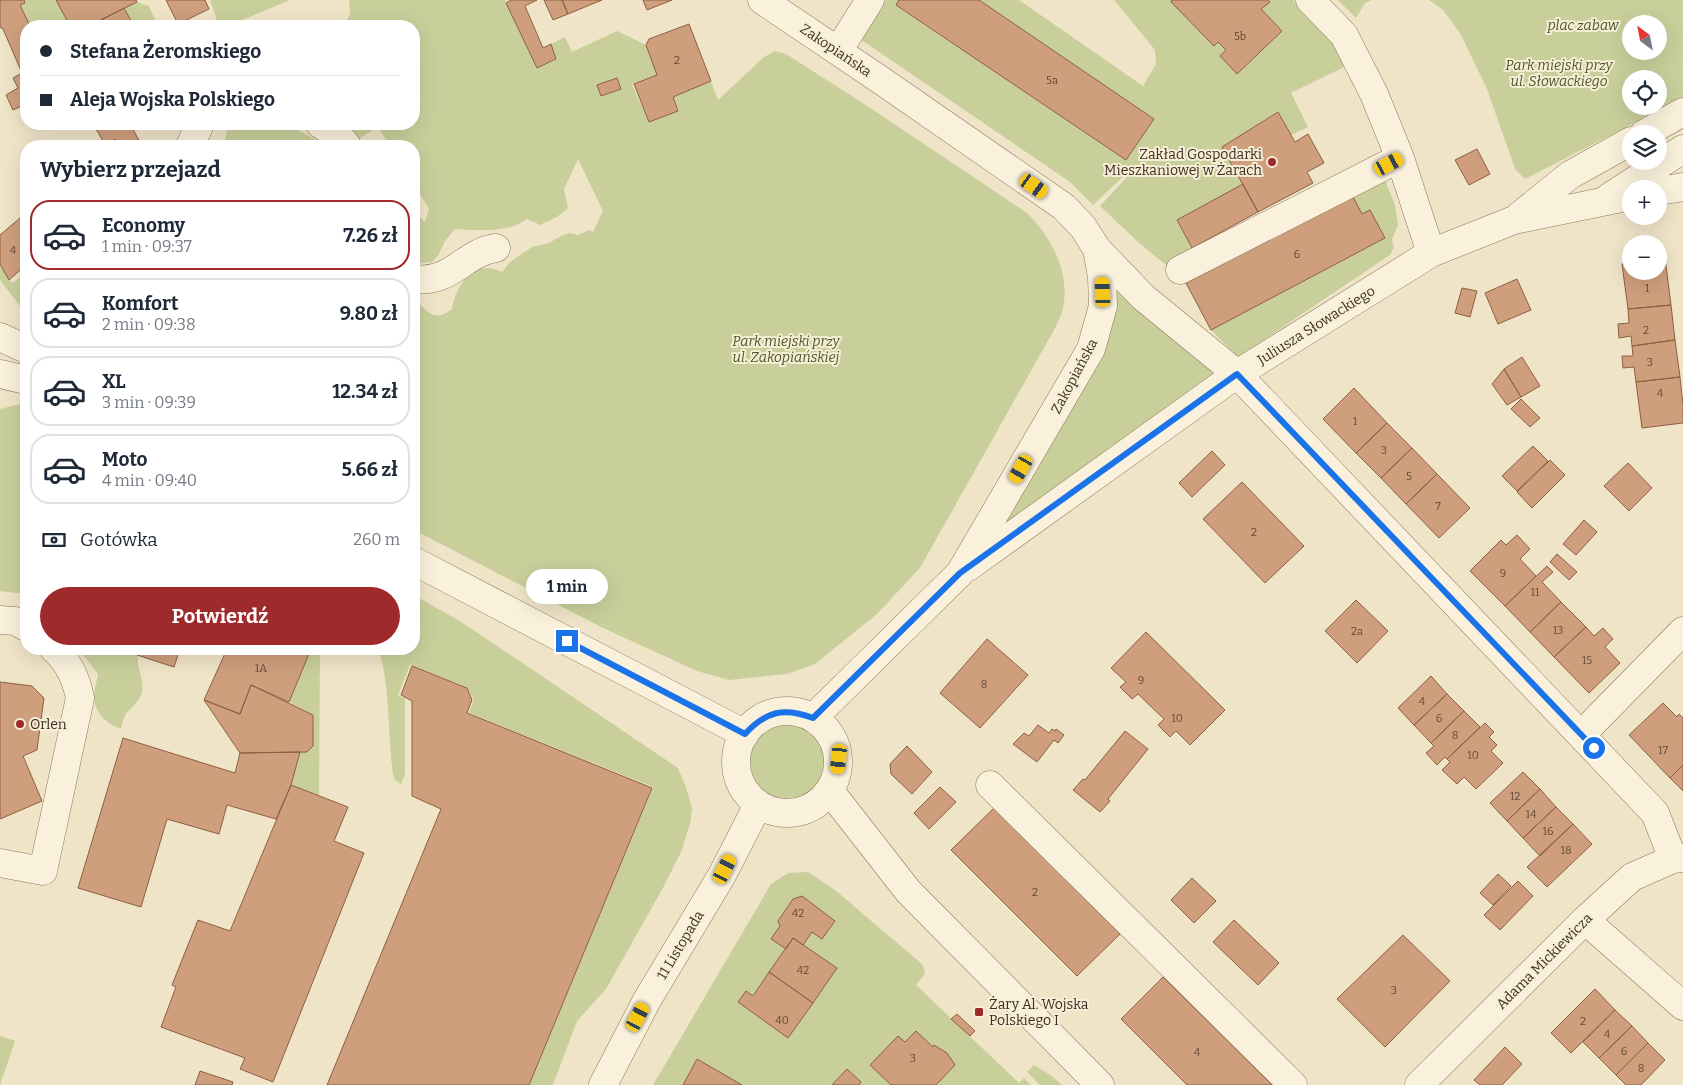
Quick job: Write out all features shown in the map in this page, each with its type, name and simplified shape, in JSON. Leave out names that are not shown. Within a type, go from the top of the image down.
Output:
[{"type":"street","name":"Zakopiańska","points":[[762,0],[1064,207],[1083,227],[1097,249],[1102,278],[1103,306],[1099,328],[1091,349],[960,573],[813,718]]},
{"type":"street","points":[[838,51],[870,0]]},
{"type":"street","points":[[1310,0],[1344,35],[1374,94],[1400,158],[1431,253]]},
{"type":"street","points":[[1660,125],[1683,112]]},
{"type":"street","points":[[330,130],[342,140]]},
{"type":"street","points":[[1514,220],[1570,175],[1622,146]]},
{"type":"street","points":[[1602,202],[1683,149]]},
{"type":"street","points":[[1180,270],[1400,158]]},
{"type":"street","points":[[1667,190],[1683,187]]},
{"type":"street","name":"Juliusza Słowackiego","points":[[960,573],[1237,374],[1431,253],[1514,220],[1622,198]]},
{"type":"street","points":[[420,280],[434,279],[446,274],[480,252],[488,248],[496,248]]},
{"type":"street","points":[[1097,249],[1143,296],[1237,374],[1655,812],[1678,859]]},
{"type":"street","points":[[0,337],[20,346]]},
{"type":"street","points":[[0,374],[20,379]]},
{"type":"street","points":[[420,564],[745,734]]},
{"type":"street","points":[[0,620],[15,621],[20,624]]},
{"type":"street","points":[[1581,735],[1683,631]]},
{"type":"street","points":[[0,863],[42,871],[80,698],[77,682],[69,666],[59,655]]},
{"type":"street","points":[[784,711],[799,712],[813,718],[826,728],[835,743],[839,759],[837,776],[830,791],[819,803],[805,811],[789,814],[773,812],[758,805],[747,794],[739,780],[736,764],[738,748],[745,734],[755,722],[769,715],[784,711]]},
{"type":"street","points":[[990,785],[1293,1085]]},
{"type":"street","points":[[830,791],[908,891],[1100,1085]]},
{"type":"street","name":"11 Listopada","points":[[603,1085],[647,1000],[722,875],[758,805]]},
{"type":"street","name":"Adama Mickiewicza","points":[[1420,1085],[1584,920],[1632,876],[1678,859]]},
{"type":"street","points":[[1584,920],[1683,1006]]},
{"type":"green space","points":[[24,0],[56,0],[67,20],[27,20],[20,5],[25,3]]},
{"type":"green space","points":[[210,0],[290,0],[242,20],[217,20]]},
{"type":"green space","name":"Park miejski przy ul. Zakopiańskiej","points":[[349,0],[505,0],[537,68],[556,60],[551,44],[565,37],[572,52],[617,31],[646,45],[657,75],[632,85],[649,122],[678,111],[673,97],[711,81],[718,100],[764,57],[775,51],[786,54],[1027,213],[1052,245],[1062,271],[1064,298],[1062,312],[1054,330],[920,568],[877,614],[815,664],[787,674],[729,680],[697,671],[601,627],[420,533],[420,305],[432,314],[440,315],[446,313],[452,309],[456,295],[463,282],[473,272],[486,268],[502,272],[510,262],[532,247],[549,243],[570,233],[578,235],[589,230],[593,232],[603,211],[578,159],[564,189],[568,208],[557,217],[540,225],[527,219],[517,225],[503,229],[455,229],[432,262],[420,263],[420,217],[425,222],[429,209],[420,194],[420,140],[386,140],[380,130],[420,130],[420,20],[347,20],[350,14]],"holes":[[[617,78],[621,89],[601,96],[597,85]]]},
{"type":"green space","points":[[886,0],[899,0],[896,5],[1126,160],[1154,119],[979,0],[1019,0],[1143,86],[1156,64],[1155,50],[1114,0],[1293,0],[1331,38],[1344,67],[1291,93],[1308,127],[1291,135],[1278,112],[1261,122],[1261,139],[1243,184],[1178,223],[1192,248],[1166,265],[1138,242],[1100,206],[1129,175],[1129,171],[1093,205],[1070,182],[860,39]]},
{"type":"green space","points":[[1338,0],[1372,0],[1365,3],[1356,18]]},
{"type":"green space","name":"Park miejski przy ul. Słowackiego","points":[[1429,0],[1683,0],[1683,98],[1667,106],[1667,70],[1622,70],[1622,115],[1650,115],[1630,125],[1622,125],[1622,129],[1525,179],[1515,169],[1487,89],[1460,33],[1443,10]]},
{"type":"green space","points":[[137,2],[149,6],[155,20],[131,20],[124,8]]},
{"type":"green space","points":[[227,130],[298,130],[316,140],[225,140]]},
{"type":"green space","name":"Park miejski przy ul. Zakopiańskiej","points":[[343,130],[373,130],[357,140]]},
{"type":"green space","points":[[1385,180],[1395,205],[1398,225],[1392,240],[1394,247],[1390,255],[1238,357],[1211,330],[1385,238],[1370,211],[1362,214],[1352,195]]},
{"type":"green space","points":[[0,264],[9,280],[13,283],[20,277],[20,306],[0,280]]},
{"type":"green space","points":[[1110,284],[1225,377],[982,552]]},
{"type":"green space","points":[[20,404],[20,593],[0,591],[0,409]]},
{"type":"green space","points":[[420,598],[463,623],[678,768],[686,787],[692,809],[690,824],[681,852],[606,989],[577,1021],[553,1085],[529,1085],[653,787],[469,713],[474,700],[467,687],[410,665],[398,695],[405,699],[405,774],[401,784],[395,780],[393,774],[388,708],[380,655],[420,655]]},
{"type":"green space","points":[[83,655],[138,655],[143,687],[142,692],[137,702],[125,716],[121,729],[107,721],[96,708],[94,691],[98,674]]},
{"type":"green space","points":[[309,655],[320,655],[319,796],[291,785],[300,752],[307,752],[313,746],[313,715],[289,702]]},
{"type":"green space","points":[[785,720],[801,724],[815,733],[824,747],[828,763],[824,779],[815,793],[801,802],[785,806],[769,802],[755,793],[746,779],[742,763],[746,747],[755,733],[769,724]]},
{"type":"green space","points":[[808,872],[835,890],[923,965],[925,974],[916,985],[1019,1083],[1024,1078],[1031,1085],[653,1085],[771,884],[788,873]]},
{"type":"green space","points":[[0,1036],[15,1041],[0,1085]]},
{"type":"green space","points":[[1034,1065],[1052,1076],[1062,1085],[1040,1085],[1027,1072]]},
{"type":"building","points":[[0,0],[24,0],[25,3],[20,5],[27,20],[20,20],[20,68],[3,29],[0,27]]},
{"type":"building","points":[[56,0],[136,0],[137,2],[100,20],[67,20]]},
{"type":"building","points":[[166,0],[205,0],[209,9],[186,20],[176,20]]},
{"type":"building","points":[[511,0],[537,0],[525,6],[543,48],[551,44],[556,59],[537,68],[506,3]]},
{"type":"building","points":[[544,0],[562,0],[568,14],[553,20]]},
{"type":"building","points":[[562,0],[602,0],[568,14]]},
{"type":"building","points":[[643,0],[672,0],[647,10]]},
{"type":"building","points":[[899,0],[979,0],[1154,119],[1126,160],[896,5]]},
{"type":"building","points":[[1172,0],[1268,0],[1270,2],[1261,9],[1282,31],[1237,74],[1220,56],[1226,50],[1218,42],[1214,46],[1171,2]]},
{"type":"building","points":[[124,8],[131,20],[102,20]]},
{"type":"building","points":[[689,24],[711,81],[673,97],[678,111],[649,122],[634,84],[657,75],[646,45],[649,39]]},
{"type":"building","points":[[20,74],[20,107],[13,110],[6,95],[18,88],[13,78]]},
{"type":"building","points":[[617,78],[621,89],[601,96],[597,85]]},
{"type":"building","points":[[1278,112],[1295,142],[1308,134],[1324,163],[1307,172],[1313,183],[1258,212],[1222,147]]},
{"type":"building","points":[[97,130],[133,130],[139,140],[115,139],[102,140]]},
{"type":"building","points":[[1477,149],[1490,174],[1469,185],[1455,160]]},
{"type":"building","points":[[1243,184],[1258,212],[1192,248],[1177,220]]},
{"type":"building","points":[[1352,195],[1362,214],[1370,210],[1385,238],[1211,330],[1186,283]]},
{"type":"building","points":[[20,218],[20,270],[9,280],[0,264],[0,235]]},
{"type":"building","points":[[1667,274],[1671,305],[1628,309],[1624,280],[1667,280]]},
{"type":"building","points":[[1517,279],[1531,310],[1498,324],[1485,293]]},
{"type":"building","points":[[1462,288],[1477,291],[1470,317],[1455,313]]},
{"type":"building","points":[[1671,305],[1675,340],[1632,346],[1631,336],[1619,338],[1618,324],[1629,323],[1628,309]]},
{"type":"building","points":[[1675,340],[1680,377],[1636,382],[1634,367],[1623,368],[1622,356],[1633,356],[1632,346]]},
{"type":"building","points":[[1522,357],[1540,386],[1521,397],[1504,369]]},
{"type":"building","points":[[1504,369],[1521,397],[1507,405],[1492,384]]},
{"type":"building","points":[[1680,377],[1683,423],[1642,428],[1636,382]]},
{"type":"building","points":[[1354,388],[1387,423],[1356,453],[1323,419]]},
{"type":"building","points":[[1521,399],[1540,418],[1530,427],[1511,409]]},
{"type":"building","points":[[1387,423],[1412,448],[1381,478],[1356,453]]},
{"type":"building","points":[[1533,446],[1548,461],[1517,491],[1502,476]]},
{"type":"building","points":[[1412,448],[1437,474],[1406,504],[1381,478]]},
{"type":"building","points":[[1212,451],[1225,465],[1192,497],[1179,483]]},
{"type":"building","points":[[1550,460],[1565,475],[1532,508],[1517,492]]},
{"type":"building","points":[[1628,463],[1652,488],[1629,511],[1604,486]]},
{"type":"building","points":[[1437,474],[1470,508],[1439,538],[1406,504]]},
{"type":"building","points":[[1242,482],[1304,546],[1265,583],[1203,519]]},
{"type":"building","points":[[1584,520],[1597,532],[1576,555],[1563,544]]},
{"type":"building","points":[[1517,535],[1530,549],[1520,559],[1536,576],[1505,606],[1470,571],[1501,540],[1506,545]]},
{"type":"building","points":[[1557,554],[1577,572],[1569,580],[1550,562]]},
{"type":"building","points":[[1547,566],[1553,572],[1542,582],[1561,602],[1530,632],[1505,606]]},
{"type":"building","points":[[1356,600],[1388,631],[1357,663],[1325,631]]},
{"type":"building","points":[[1561,602],[1586,627],[1554,657],[1530,632]]},
{"type":"building","points":[[1586,627],[1594,636],[1603,628],[1613,639],[1605,647],[1620,663],[1589,693],[1554,657]]},
{"type":"building","points":[[1146,632],[1225,710],[1190,745],[1176,731],[1170,737],[1158,725],[1164,719],[1138,694],[1132,699],[1120,687],[1126,682],[1111,668]]},
{"type":"building","points":[[987,639],[1028,675],[980,728],[940,693]]},
{"type":"building","points":[[137,655],[178,655],[174,667]]},
{"type":"building","points":[[224,655],[309,655],[289,702],[251,685],[240,714],[204,700]]},
{"type":"building","points":[[412,666],[467,688],[472,700],[467,713],[652,788],[529,1085],[327,1085],[441,809],[412,796],[412,701],[401,695]]},
{"type":"building","points":[[1431,676],[1447,694],[1414,725],[1398,708]]},
{"type":"building","name":"Orlen","points":[[0,682],[32,686],[44,698],[37,750],[23,756],[42,801],[0,819]]},
{"type":"building","points":[[251,685],[313,715],[313,746],[307,752],[240,753],[204,700],[240,714]]},
{"type":"building","points":[[1447,694],[1464,711],[1431,743],[1414,725]]},
{"type":"building","points":[[1663,703],[1677,717],[1679,714],[1683,718],[1683,765],[1670,778],[1629,735]]},
{"type":"building","points":[[1464,711],[1480,727],[1447,759],[1445,757],[1437,765],[1426,753],[1434,746],[1431,743]]},
{"type":"building","points":[[1485,723],[1494,732],[1489,737],[1497,745],[1491,751],[1503,763],[1476,789],[1464,777],[1457,784],[1442,770],[1450,762],[1447,759]]},
{"type":"building","points":[[1038,725],[1049,733],[1052,729],[1055,731],[1056,729],[1064,735],[1058,743],[1054,740],[1037,762],[1013,744],[1024,733],[1029,736]]},
{"type":"building","points":[[1125,731],[1148,749],[1108,799],[1110,801],[1100,812],[1073,790],[1083,779],[1085,780]]},
{"type":"building","points":[[123,738],[235,773],[240,753],[300,752],[291,785],[276,819],[227,805],[219,834],[167,819],[141,907],[78,888]]},
{"type":"building","points":[[907,746],[932,772],[912,794],[891,774],[890,764]]},
{"type":"building","points":[[1683,765],[1683,791],[1670,778]]},
{"type":"building","points":[[1523,772],[1540,789],[1507,821],[1490,803]]},
{"type":"building","points":[[291,785],[348,807],[334,841],[364,853],[273,1082],[240,1069],[245,1058],[161,1027],[176,987],[172,985],[198,920],[230,931]]},
{"type":"building","points":[[940,787],[956,802],[929,829],[914,813]]},
{"type":"building","points":[[1540,789],[1556,807],[1523,838],[1507,821]]},
{"type":"building","points":[[1556,807],[1573,824],[1540,856],[1523,838]]},
{"type":"building","points":[[994,808],[1120,934],[1077,976],[951,850]]},
{"type":"building","points":[[1573,824],[1592,844],[1547,887],[1527,867]]},
{"type":"building","points":[[1498,874],[1511,886],[1493,905],[1480,893]]},
{"type":"building","points":[[1192,878],[1216,901],[1194,923],[1171,900]]},
{"type":"building","points":[[1518,881],[1533,896],[1500,930],[1484,915]]},
{"type":"building","points":[[802,896],[835,921],[822,939],[812,932],[803,945],[793,938],[786,949],[771,939],[780,926],[778,921],[793,899]]},
{"type":"building","points":[[1234,920],[1279,963],[1258,985],[1213,942]]},
{"type":"building","points":[[1403,935],[1450,981],[1385,1047],[1337,999]]},
{"type":"building","points":[[793,938],[837,968],[813,1003],[769,972]]},
{"type":"building","points":[[769,972],[813,1003],[788,1038],[738,1002],[746,991],[753,996]]},
{"type":"building","points":[[1163,977],[1272,1085],[1187,1085],[1121,1019]]},
{"type":"building","points":[[1595,989],[1615,1010],[1571,1053],[1551,1033]]},
{"type":"building","points":[[1615,1010],[1632,1026],[1599,1058],[1583,1042]]},
{"type":"building","points":[[957,1014],[975,1031],[970,1036],[951,1019]]},
{"type":"building","points":[[1632,1026],[1648,1043],[1616,1075],[1599,1058]]},
{"type":"building","points":[[916,1031],[933,1047],[934,1045],[947,1053],[955,1065],[936,1085],[891,1085],[870,1065],[898,1036],[905,1042]]},
{"type":"building","points":[[1648,1043],[1665,1060],[1641,1085],[1626,1085],[1616,1075]]},
{"type":"building","points":[[1505,1047],[1522,1064],[1502,1085],[1480,1085],[1474,1080]]},
{"type":"building","points":[[697,1059],[742,1085],[683,1085]]},
{"type":"building","points":[[847,1069],[861,1082],[859,1085],[832,1085]]},
{"type":"building","points":[[200,1071],[233,1082],[232,1085],[195,1085]]},
{"type":"place","name":"Zakład Gospodarki Mieszkaniowej w Żarach","points":[[1272,162]]},
{"type":"place","name":"Orlen","points":[[20,724]]},
{"type":"place","name":"Żary Al. Wojska Polskiego I","points":[[979,1012]]},
{"type":"route","points":[[567,641],[745,734],[755,722],[769,715],[784,711],[799,712],[813,718],[960,573],[1237,374],[1594,748]]},
{"type":"park label","name":"plac zabaw","points":[[1583,25]]}]
